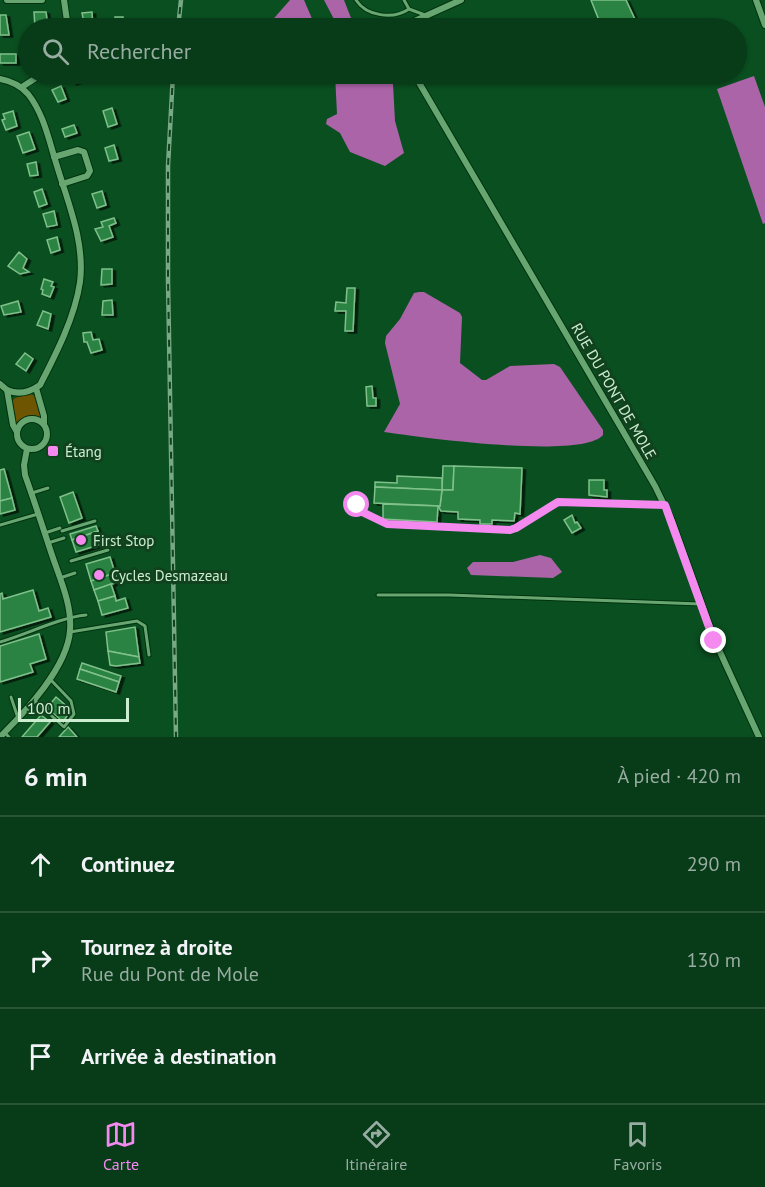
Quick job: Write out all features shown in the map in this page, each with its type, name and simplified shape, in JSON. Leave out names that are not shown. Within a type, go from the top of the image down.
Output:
[{"type":"street","points":[[7,0],[42,0]]},
{"type":"street","points":[[64,0],[67,18]]},
{"type":"street","points":[[422,18],[461,0]]},
{"type":"street","points":[[756,0],[765,25]]},
{"type":"street","points":[[0,80],[22,87],[39,114],[78,239],[80,281],[78,294],[65,331],[43,379],[36,388],[17,393],[6,390],[0,384]]},
{"type":"street","points":[[22,87],[27,84]]},
{"type":"street","name":"RUE DU PONT DE MOLE","points":[[420,84],[665,505],[703,604],[714,641],[759,737]]},
{"type":"street","points":[[54,157],[78,150],[84,152],[90,171],[87,176],[62,184]]},
{"type":"street","points":[[6,390],[19,442],[27,449],[37,449],[45,443],[48,434],[36,388]]},
{"type":"street","points":[[17,432],[22,423],[31,419],[44,424]]},
{"type":"street","points":[[5,736],[50,679],[64,652],[70,632],[70,616],[60,578],[31,493],[24,465],[27,449]]},
{"type":"lane","points":[[356,0],[360,7],[379,15],[405,12],[409,9]]},
{"type":"lane","points":[[404,0],[409,9],[426,16]]},
{"type":"lane","points":[[31,493],[48,488]]},
{"type":"lane","points":[[357,494],[357,505],[360,511],[387,524],[510,530],[558,502],[665,505]]},
{"type":"lane","points":[[0,525],[38,514]]},
{"type":"lane","points":[[45,533],[95,521]]},
{"type":"lane","points":[[48,543],[64,538]]},
{"type":"lane","points":[[71,561],[108,550]]},
{"type":"lane","points":[[60,578],[75,573]]},
{"type":"lane","points":[[378,595],[483,596],[703,604]]},
{"type":"lane","points":[[0,642],[52,625],[70,616],[86,615]]},
{"type":"lane","points":[[70,632],[137,621],[145,626],[149,655]]},
{"type":"lane","points":[[33,700],[64,727],[71,719],[74,714],[71,701],[50,679]]},
{"type":"lane","points":[[11,697],[18,718]]},
{"type":"shaded area","points":[[290,0],[304,0],[312,18],[274,18]]},
{"type":"shaded area","points":[[324,0],[344,0],[351,18],[333,18]]},
{"type":"shaded area","points":[[754,76],[765,107],[765,223],[763,224],[717,89],[731,84],[747,84],[747,78]]},
{"type":"shaded area","points":[[336,84],[393,84],[395,121],[404,153],[385,166],[350,152],[340,133],[326,124],[327,119],[337,114]]},
{"type":"shaded area","points":[[424,292],[460,313],[462,317],[460,363],[482,380],[510,366],[554,364],[560,367],[603,430],[603,435],[589,442],[565,446],[534,446],[463,442],[384,432],[400,404],[385,343],[386,336],[400,319],[414,293]]},
{"type":"shaded area","points":[[30,394],[36,396],[41,417],[26,416],[15,424],[11,402],[15,398]]},
{"type":"shaded area","points":[[540,555],[551,558],[562,572],[553,578],[471,575],[467,568],[473,562],[513,562]]},
{"type":"building","points":[[591,0],[626,0],[634,18],[598,18]]},
{"type":"building","points":[[34,12],[46,12],[47,18],[34,18]]},
{"type":"building","points":[[92,12],[92,18],[83,18],[82,13]]},
{"type":"building","points":[[0,15],[6,15],[9,35],[0,35]]},
{"type":"building","points":[[0,54],[16,54],[16,63],[0,63]]},
{"type":"building","points":[[61,86],[66,99],[58,102],[52,90]]},
{"type":"building","points":[[112,108],[117,124],[108,127],[103,111]]},
{"type":"building","points":[[13,111],[17,126],[6,130],[2,120],[5,119],[3,114]]},
{"type":"building","points":[[74,125],[77,133],[65,137],[62,129]]},
{"type":"building","points":[[29,132],[35,149],[23,153],[17,136]]},
{"type":"building","points":[[114,145],[118,159],[109,161],[105,148]]},
{"type":"building","points":[[36,162],[38,175],[30,176],[27,164]]},
{"type":"building","points":[[42,189],[47,204],[39,207],[34,192]]},
{"type":"building","points":[[102,191],[106,205],[97,208],[92,194]]},
{"type":"building","points":[[54,211],[57,225],[47,227],[43,214]]},
{"type":"building","points":[[114,218],[116,223],[109,226],[113,237],[101,241],[95,229],[103,227],[101,222]]},
{"type":"building","points":[[57,237],[60,250],[51,253],[47,240]]},
{"type":"building","points":[[19,252],[27,259],[23,268],[29,272],[20,274],[8,266]]},
{"type":"building","points":[[102,269],[112,269],[112,284],[101,285]]},
{"type":"building","points":[[44,279],[53,282],[51,286],[54,287],[50,297],[42,294]]},
{"type":"building","points":[[347,288],[355,288],[353,331],[345,331],[346,311],[335,311],[336,302],[346,303]]},
{"type":"building","points":[[112,300],[113,315],[102,315],[103,301]]},
{"type":"building","points":[[18,301],[21,312],[4,315],[1,306]]},
{"type":"building","points":[[43,311],[51,314],[48,329],[37,325]]},
{"type":"building","points":[[91,332],[93,340],[99,339],[102,350],[91,353],[87,342],[84,342],[83,333]]},
{"type":"building","points":[[25,353],[33,359],[26,371],[16,364]]},
{"type":"building","points":[[372,386],[376,406],[367,406],[366,387]]},
{"type":"building","points":[[443,466],[454,466],[453,490],[442,490]]},
{"type":"building","points":[[454,466],[522,468],[520,514],[515,513],[514,521],[492,520],[492,524],[480,524],[480,520],[458,519],[458,512],[441,511],[438,506],[440,506],[442,490],[453,490]]},
{"type":"building","points":[[4,469],[12,498],[0,501],[0,470]]},
{"type":"building","points":[[397,476],[442,478],[442,490],[375,487],[375,482],[397,483]]},
{"type":"building","points":[[589,480],[604,480],[607,497],[589,495]]},
{"type":"building","points":[[375,487],[442,490],[440,506],[374,503]]},
{"type":"building","points":[[73,492],[82,518],[69,523],[60,497]]},
{"type":"building","points":[[12,498],[15,510],[0,514],[0,501]]},
{"type":"building","points":[[383,504],[438,506],[437,522],[383,519]]},
{"type":"building","points":[[572,515],[575,523],[577,522],[581,528],[572,533],[564,520]]},
{"type":"building","points":[[96,526],[98,531],[72,540],[70,534]]},
{"type":"building","points":[[98,531],[102,544],[76,552],[72,540]]},
{"type":"building","points":[[110,557],[115,573],[91,581],[86,564]]},
{"type":"building","points":[[115,573],[118,582],[94,590],[91,581]]},
{"type":"building","points":[[111,584],[115,596],[98,601],[94,590]]},
{"type":"building","points":[[33,590],[39,611],[48,608],[51,617],[0,632],[0,594],[2,593],[3,599]]},
{"type":"building","points":[[115,596],[116,601],[125,598],[128,608],[102,615],[98,601]]},
{"type":"building","points":[[135,627],[139,657],[108,651],[106,632]]},
{"type":"building","points":[[39,634],[46,659],[30,664],[33,672],[0,682],[0,646]]},
{"type":"building","points":[[108,651],[139,657],[140,663],[110,665]]},
{"type":"building","points":[[82,663],[121,676],[119,682],[80,669]]},
{"type":"building","points":[[80,669],[119,682],[116,692],[77,679]]},
{"type":"building","points":[[56,697],[71,710],[63,722],[47,708]]},
{"type":"building","points":[[41,715],[50,722],[37,737],[22,737]]},
{"type":"building","points":[[68,727],[77,737],[59,737]]},
{"type":"railway","points":[[179,18],[181,0]]},
{"type":"railway","points":[[172,84],[168,166],[168,280],[176,737]]},
{"type":"place","name":"Étang","points":[[53,451]]},
{"type":"place","name":"First Stop","points":[[81,540]]},
{"type":"place","name":"Cycles Desmazeau","points":[[99,575]]},
{"type":"route","points":[[357,505],[360,511],[387,524],[510,530],[558,502],[665,505],[703,604],[714,641]]}]
